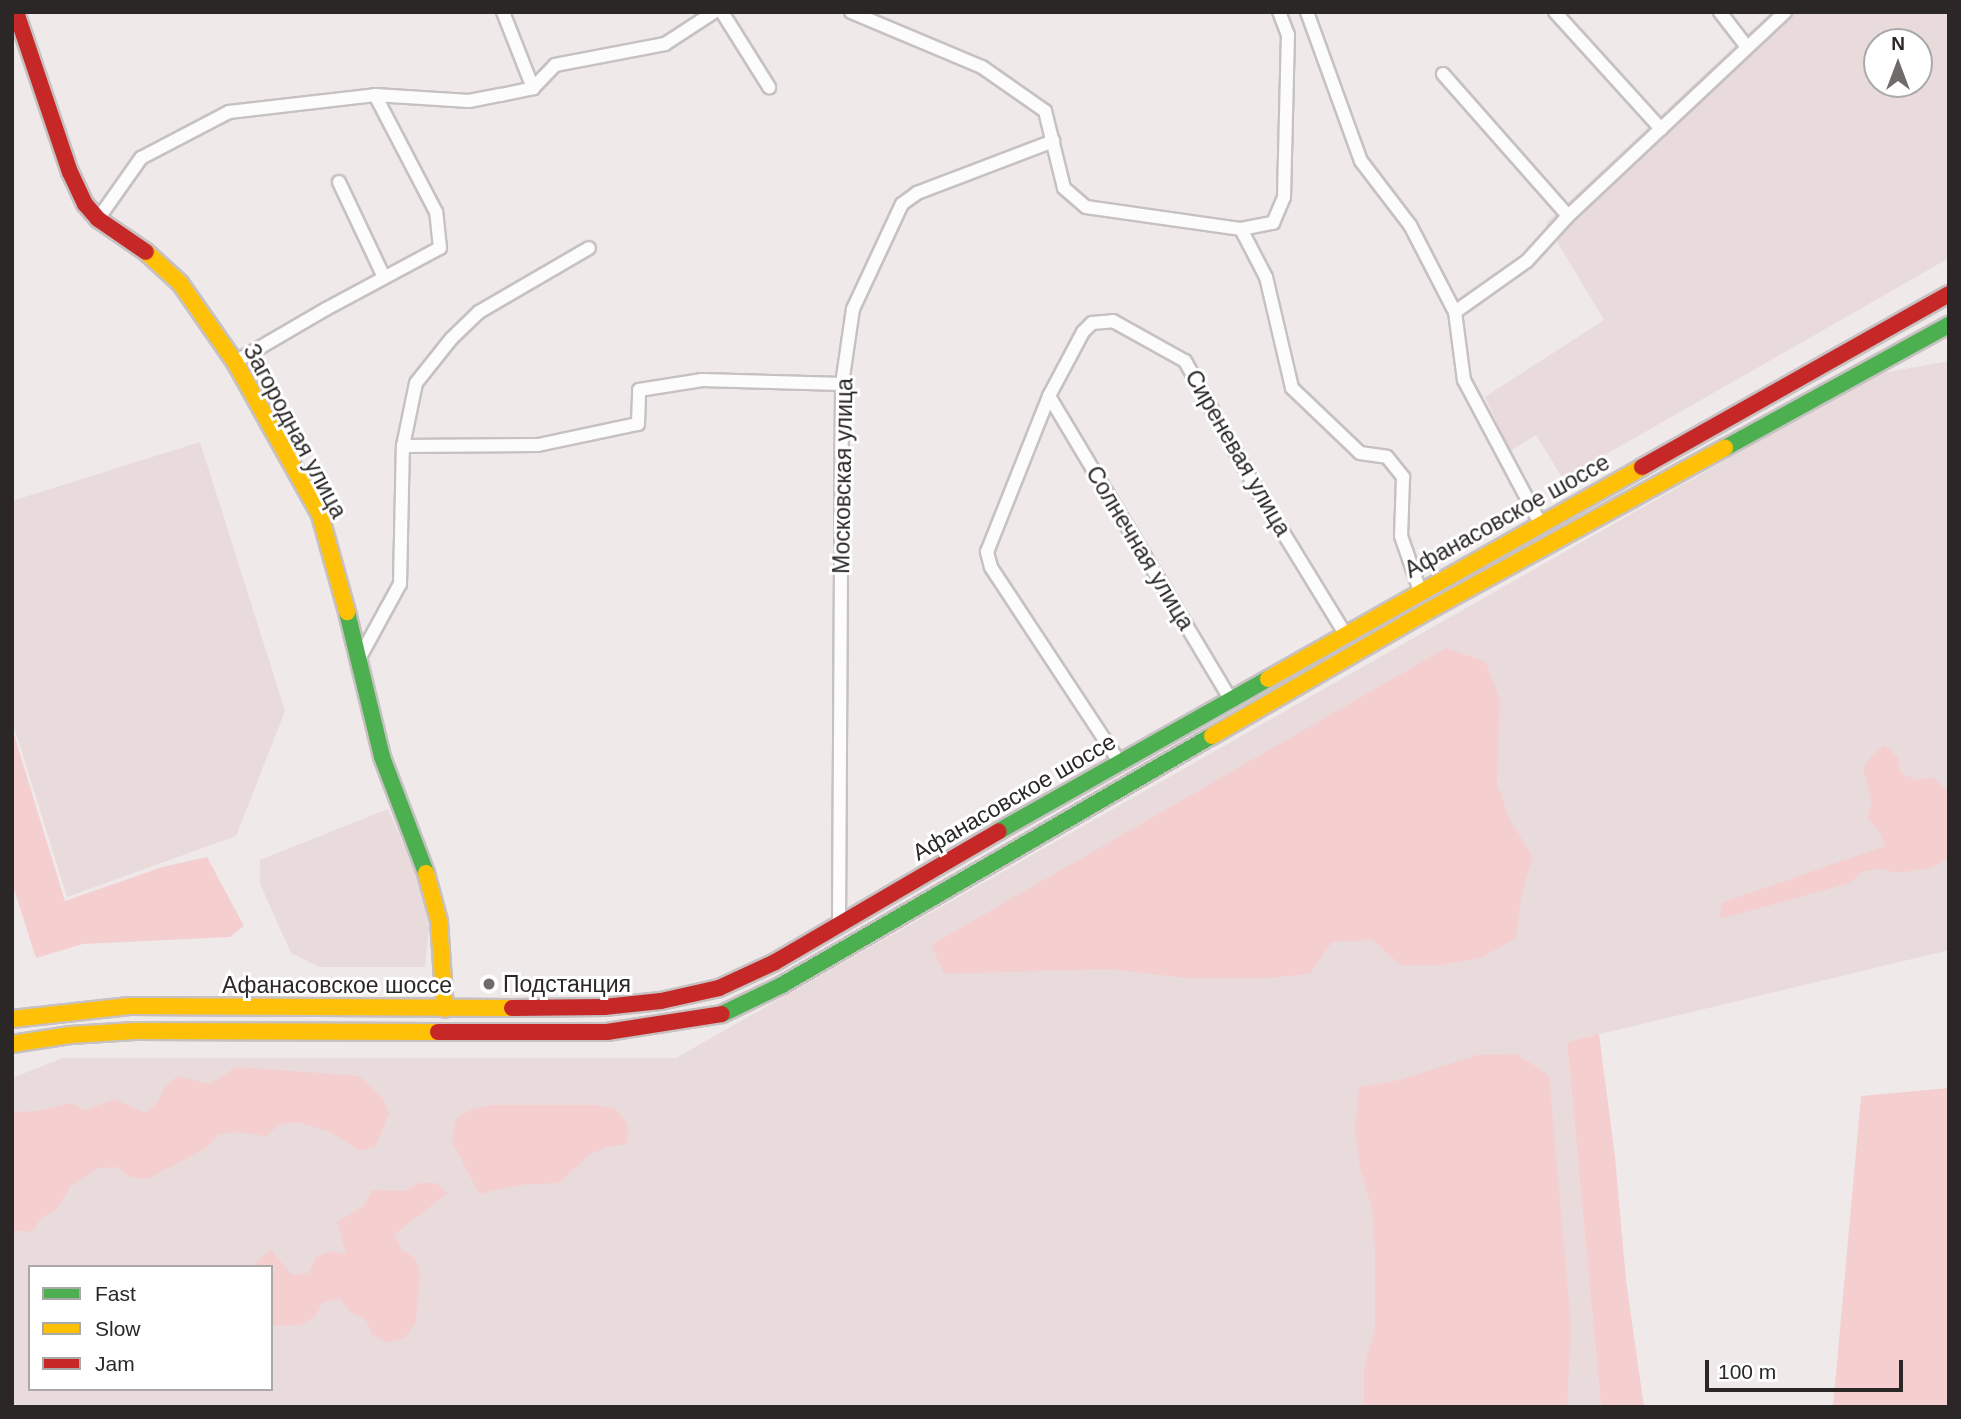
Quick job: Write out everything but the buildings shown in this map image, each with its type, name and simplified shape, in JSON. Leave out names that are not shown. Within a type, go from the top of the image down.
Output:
[{"type":"main road","name":"Загородная улица","points":[[16,12],[70,172],[85,204],[98,219],[157,260],[180,283],[236,362],[320,514],[360,657],[382,757],[433,890],[439,921],[445,1009]]},
{"type":"main road","name":"Афанасовское шоссе","points":[[12,1019],[129,1006],[445,1009],[604,1007],[661,1001],[719,988],[775,962],[1230,699],[1949,294]]},
{"type":"main road","name":"Афанасовское шоссе","points":[[12,1044],[70,1035],[135,1031],[607,1032],[722,1014],[782,985],[1428,611],[1949,325]]},
{"type":"street","points":[[503,12],[533,88]]},
{"type":"street","points":[[98,219],[141,158],[229,112],[375,95],[469,101],[533,88],[555,65],[665,44],[714,12]]},
{"type":"street","points":[[722,12],[769,87]]},
{"type":"street","points":[[851,12],[982,67],[1045,111],[1064,188],[1086,207],[1241,229],[1273,223],[1283,197],[1288,35],[1279,12]]},
{"type":"street","points":[[1307,12],[1361,161],[1409,225],[1455,312],[1464,380],[1540,523]]},
{"type":"street","points":[[1555,12],[1661,129]]},
{"type":"street","points":[[1720,12],[1747,47]]},
{"type":"street","points":[[1455,312],[1527,261],[1568,216],[1785,12]]},
{"type":"street","points":[[1443,74],[1568,216]]},
{"type":"street","points":[[236,362],[440,248],[436,212],[375,95]]},
{"type":"street","name":"Московская улица","points":[[839,924],[842,384],[853,309],[902,204],[917,192],[1054,141]]},
{"type":"street","points":[[339,182],[384,277]]},
{"type":"street","points":[[1241,229],[1266,277],[1292,388],[1360,453],[1387,457],[1403,477],[1401,536],[1420,591]]},
{"type":"street","points":[[360,657],[400,584],[403,446],[416,383],[451,340],[479,312],[589,248]]},
{"type":"street","name":"Сиреневая улица","points":[[1049,396],[1083,332],[1092,323],[1102,320],[1113,321],[1181,357],[1346,635]]},
{"type":"street","points":[[403,446],[538,445],[638,424],[639,390],[702,380],[842,384]]},
{"type":"street","points":[[1049,396],[988,546],[988,559],[1120,763]]},
{"type":"street","name":"Солнечная улица","points":[[1049,396],[1230,699]]},
{"type":"shaded area","points":[[1771,12],[1949,12],[1949,258],[1563,479],[1536,435],[1510,451],[1485,397],[1604,320],[1546,223]]},
{"type":"shaded area","points":[[1949,361],[1949,950],[1567,1042],[1601,1407],[12,1407],[12,1078],[63,1058],[676,1058],[1877,374]]},
{"type":"shaded area","points":[[200,442],[285,711],[236,836],[67,897],[12,720],[12,501]]},
{"type":"shaded area","points":[[1446,648],[1486,662],[1500,700],[1497,783],[1510,820],[1533,857],[1521,896],[1516,938],[1481,958],[1441,965],[1401,965],[1372,940],[1332,942],[1310,974],[1268,978],[1187,978],[1109,969],[944,974],[931,945]]},
{"type":"shaded area","points":[[12,728],[65,901],[162,867],[207,857],[244,926],[230,937],[83,944],[36,958],[12,883]]},
{"type":"shaded area","points":[[1885,745],[1898,757],[1901,773],[1916,780],[1933,777],[1949,793],[1949,858],[1930,868],[1897,873],[1880,869],[1863,871],[1850,883],[1720,919],[1721,903],[1885,846],[1878,830],[1867,818],[1872,802],[1863,769],[1872,755]]},
{"type":"shaded area","points":[[388,809],[423,890],[429,929],[425,967],[319,967],[291,953],[260,884],[260,860]]},
{"type":"shaded area","points":[[1599,1034],[1615,1157],[1626,1280],[1644,1407],[1601,1407],[1567,1042]]},
{"type":"shaded area","points":[[1516,1054],[1549,1075],[1571,1327],[1567,1407],[1364,1407],[1364,1368],[1375,1330],[1375,1250],[1372,1208],[1360,1168],[1355,1128],[1359,1087],[1400,1080],[1477,1055]]},
{"type":"shaded area","points":[[236,1067],[360,1076],[383,1099],[389,1113],[376,1146],[360,1151],[330,1132],[297,1122],[279,1125],[266,1136],[233,1132],[218,1135],[206,1148],[147,1179],[131,1177],[117,1167],[99,1168],[71,1185],[57,1210],[41,1218],[32,1232],[12,1230],[12,1112],[37,1111],[71,1103],[85,1110],[115,1099],[145,1113],[158,1102],[164,1088],[177,1076],[210,1084]]},
{"type":"shaded area","points":[[1949,1088],[1949,1407],[1833,1407],[1861,1096]]},
{"type":"shaded area","points":[[493,1105],[594,1105],[614,1108],[628,1124],[627,1144],[607,1147],[589,1155],[559,1183],[519,1185],[479,1194],[451,1139],[457,1118],[473,1109]]},
{"type":"shaded area","points":[[419,1183],[436,1183],[448,1193],[395,1234],[401,1249],[415,1258],[420,1274],[416,1322],[405,1338],[388,1343],[372,1335],[366,1320],[350,1312],[340,1299],[323,1302],[315,1317],[300,1325],[273,1326],[273,1265],[254,1265],[259,1259],[271,1250],[292,1275],[309,1273],[316,1257],[331,1251],[346,1254],[337,1222],[365,1205],[372,1190],[405,1191]]},
{"type":"traffic: fast","points":[[1725,448],[1949,325]]},
{"type":"traffic: fast","points":[[347,612],[382,757],[426,873]]},
{"type":"traffic: fast","points":[[999,831],[1268,679]]},
{"type":"traffic: fast","points":[[722,1014],[782,985],[1212,736]]},
{"type":"traffic: slow","points":[[146,252],[180,283],[235,362],[320,515],[347,612]]},
{"type":"traffic: slow","points":[[1212,736],[1428,611],[1725,448]]},
{"type":"traffic: slow","points":[[1268,679],[1642,467]]},
{"type":"traffic: slow","points":[[426,873],[439,921],[445,1009]]},
{"type":"traffic: slow","points":[[12,1019],[129,1006],[512,1008]]},
{"type":"traffic: slow","points":[[12,1044],[70,1035],[135,1031],[438,1032]]},
{"type":"traffic: jam","points":[[16,12],[70,172],[85,204],[98,219],[146,252]]},
{"type":"traffic: jam","points":[[1642,467],[1949,294]]},
{"type":"traffic: jam","points":[[512,1008],[604,1007],[661,1001],[719,988],[775,962],[999,831]]},
{"type":"traffic: jam","points":[[438,1032],[607,1032],[722,1014]]},
{"type":"place","name":"Подстанция","points":[[489,984]]}]
